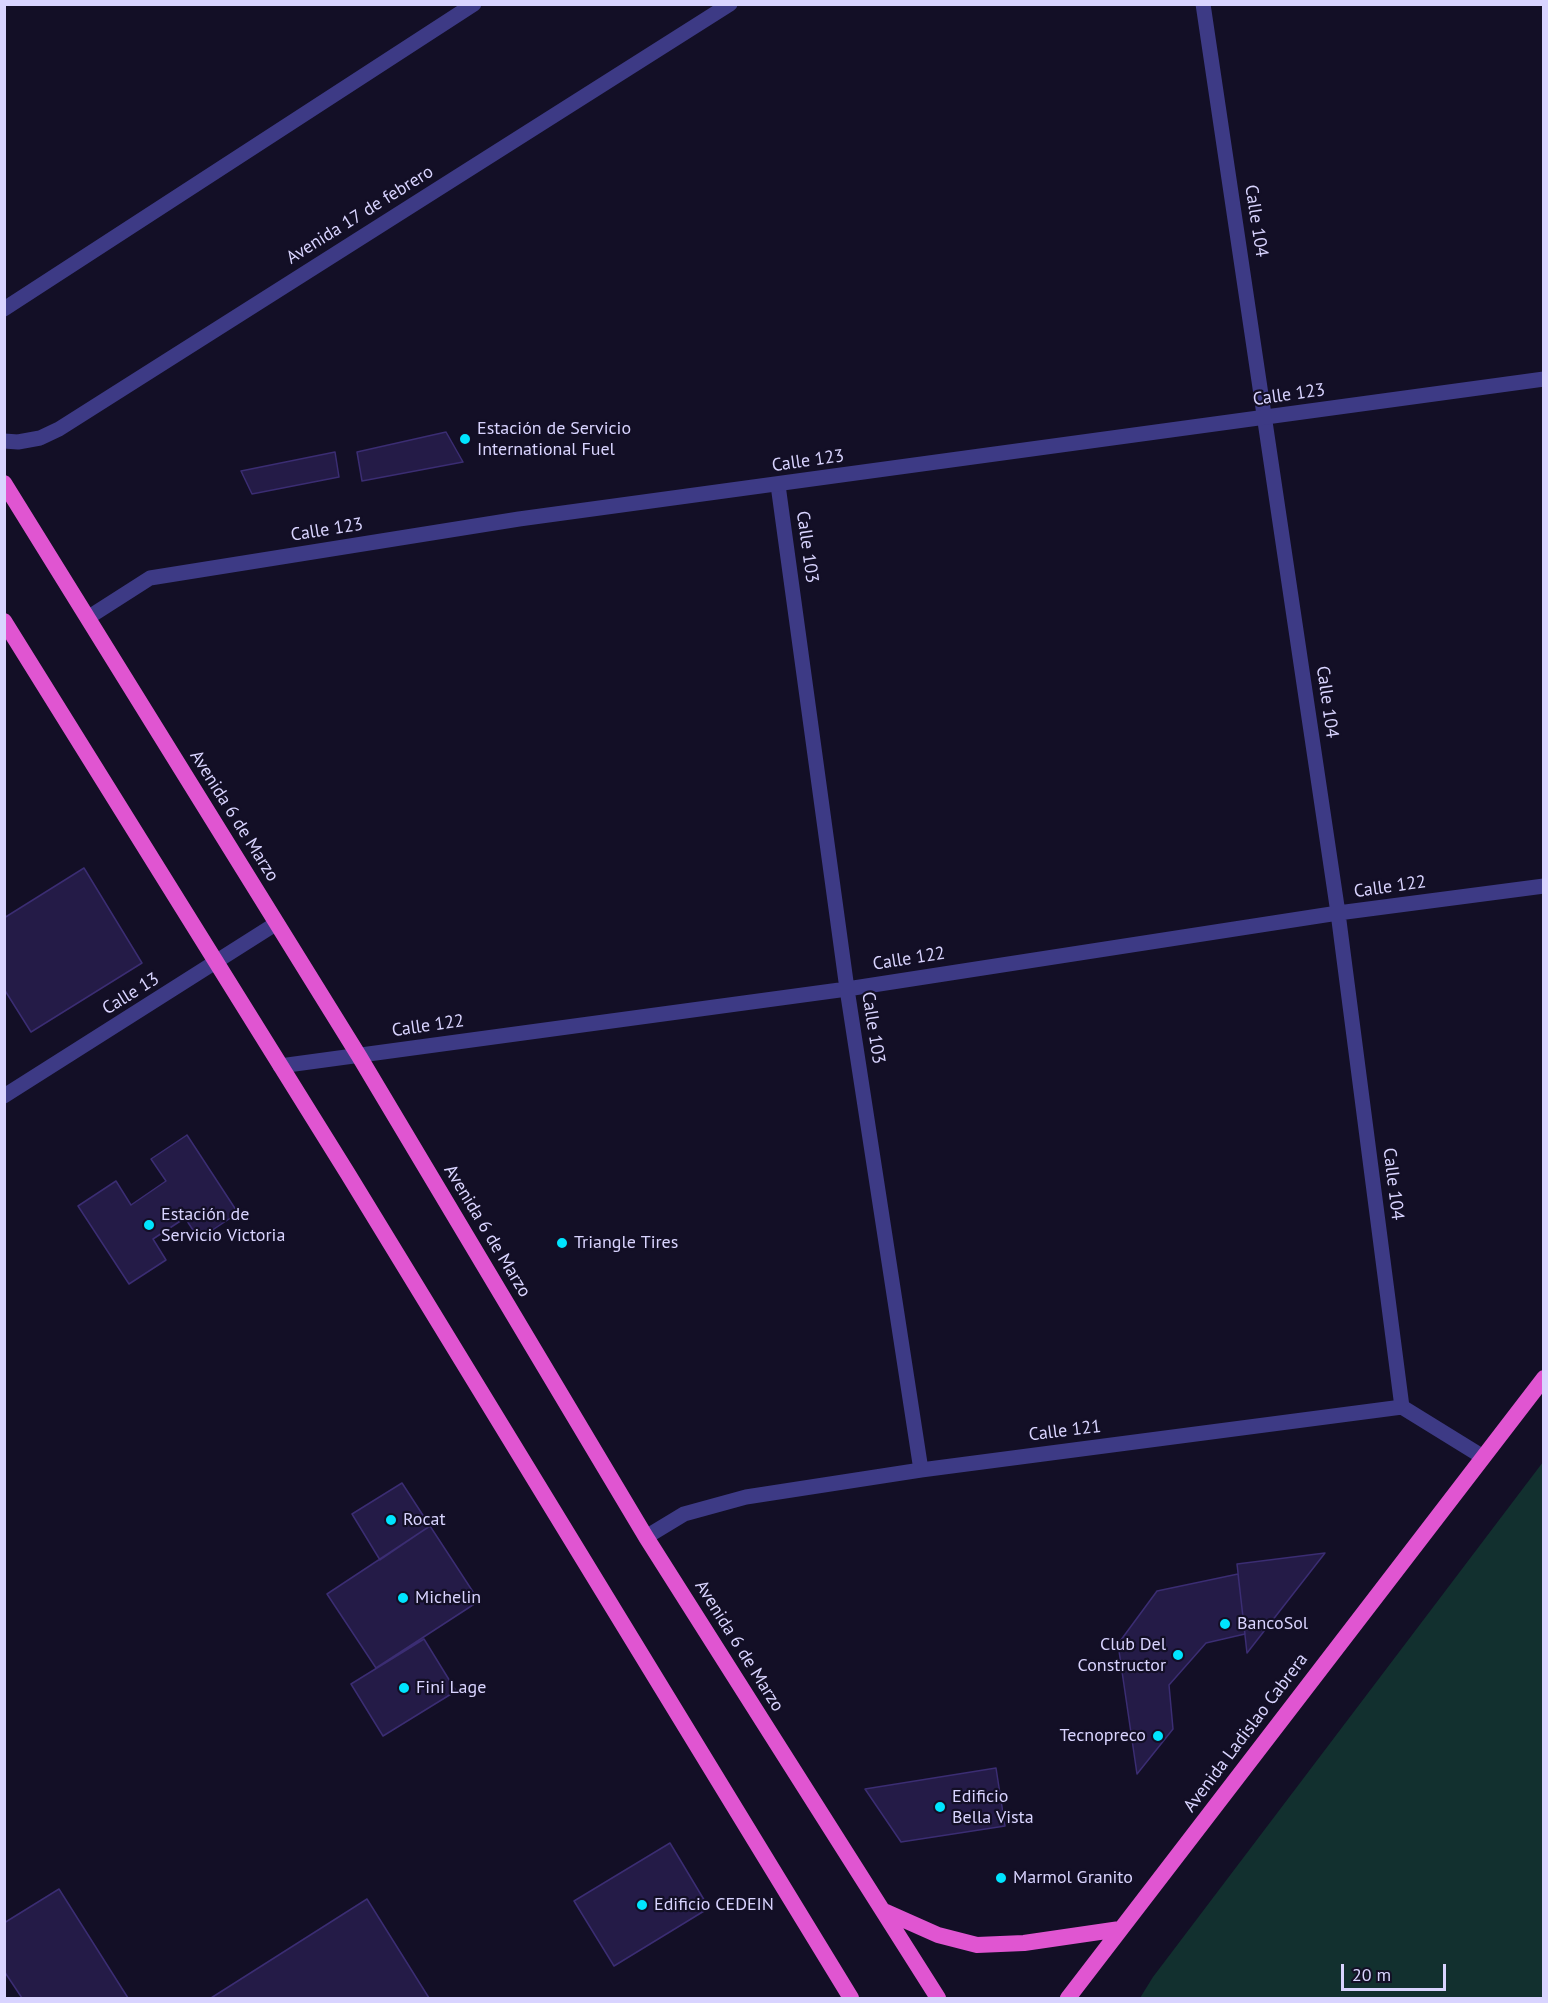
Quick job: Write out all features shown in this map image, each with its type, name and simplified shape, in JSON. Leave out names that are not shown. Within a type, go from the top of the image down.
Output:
[{"type":"highway","name":"Avenida 6 de Marzo","points":[[4,483],[359,1056],[646,1537],[938,1998]]},
{"type":"highway","points":[[4,621],[280,1066],[851,1998]]},
{"type":"highway","name":"Avenida Ladislao Cabrera","points":[[1068,1998],[1544,1378]]},
{"type":"highway","points":[[884,1911],[938,1935],[977,1945],[1024,1943],[1120,1929]]},
{"type":"street","points":[[4,309],[474,4]]},
{"type":"street","name":"Avenida 17 de febrero","points":[[4,441],[18,442],[40,438],[59,429],[730,4]]},
{"type":"street","name":"Calle 104","points":[[1203,4],[1338,913],[1402,1407]]},
{"type":"street","name":"Calle 123","points":[[89,617],[150,578],[519,519],[1544,379]]},
{"type":"street","name":"Calle 103","points":[[778,485],[847,988],[921,1470]]},
{"type":"street","name":"Calle 122","points":[[280,1066],[847,988],[1338,913],[1544,886]]},
{"type":"street","name":"Calle 13","points":[[4,1096],[216,964],[277,923]]},
{"type":"street","points":[[1402,1407],[1483,1457]]},
{"type":"street","name":"Calle 121","points":[[646,1537],[684,1514],[746,1497],[921,1470],[1402,1407]]},
{"type":"green space","points":[[1543,1462],[1543,1998],[1140,1998],[1153,1977]]},
{"type":"building","points":[[446,432],[463,462],[362,481],[357,452]]},
{"type":"building","points":[[335,452],[339,477],[252,494],[241,471]]},
{"type":"building","points":[[84,868],[142,963],[31,1032],[4,989],[4,918]]},
{"type":"building","points":[[187,1135],[238,1213],[199,1239],[185,1218],[153,1239],[166,1260],[129,1284],[78,1206],[116,1181],[131,1205],[166,1181],[151,1159]]},
{"type":"building","name":"Rocat","points":[[402,1483],[430,1526],[380,1560],[352,1514]]},
{"type":"building","name":"Michelin","points":[[430,1526],[479,1601],[376,1668],[327,1594]]},
{"type":"building","points":[[1325,1553],[1247,1653],[1237,1564]]},
{"type":"building","points":[[1238,1574],[1245,1634],[1206,1643],[1169,1685],[1173,1729],[1137,1774],[1118,1644],[1157,1591]]},
{"type":"building","name":"Fini Lage","points":[[424,1639],[456,1691],[383,1736],[351,1684]]},
{"type":"building","name":"Edificio Bella Vista","points":[[996,1768],[1005,1826],[901,1842],[865,1789]]},
{"type":"building","name":"Edificio CEDEIN","points":[[670,1843],[709,1908],[614,1966],[574,1901]]},
{"type":"building","points":[[59,1889],[128,1998],[22,1998],[4,1971],[4,1923]]},
{"type":"building","points":[[367,1899],[429,1998],[211,1998]]},
{"type":"place","name":"Estación de Servicio International Fuel","points":[[465,439]]},
{"type":"place","name":"Estación de Servicio Victoria","points":[[149,1225]]},
{"type":"place","name":"Triangle Tires","points":[[562,1243]]},
{"type":"place","name":"Rocat","points":[[391,1520]]},
{"type":"place","name":"Michelin","points":[[403,1598]]},
{"type":"place","name":"BancoSol","points":[[1225,1624]]},
{"type":"place","name":"Club Del Constructor","points":[[1178,1655]]},
{"type":"place","name":"Fini Lage","points":[[404,1688]]},
{"type":"place","name":"Tecnopreco","points":[[1158,1736]]},
{"type":"place","name":"Edificio Bella Vista","points":[[940,1807]]},
{"type":"place","name":"Marmol Granito","points":[[1001,1878]]},
{"type":"place","name":"Edificio CEDEIN","points":[[642,1905]]}]
